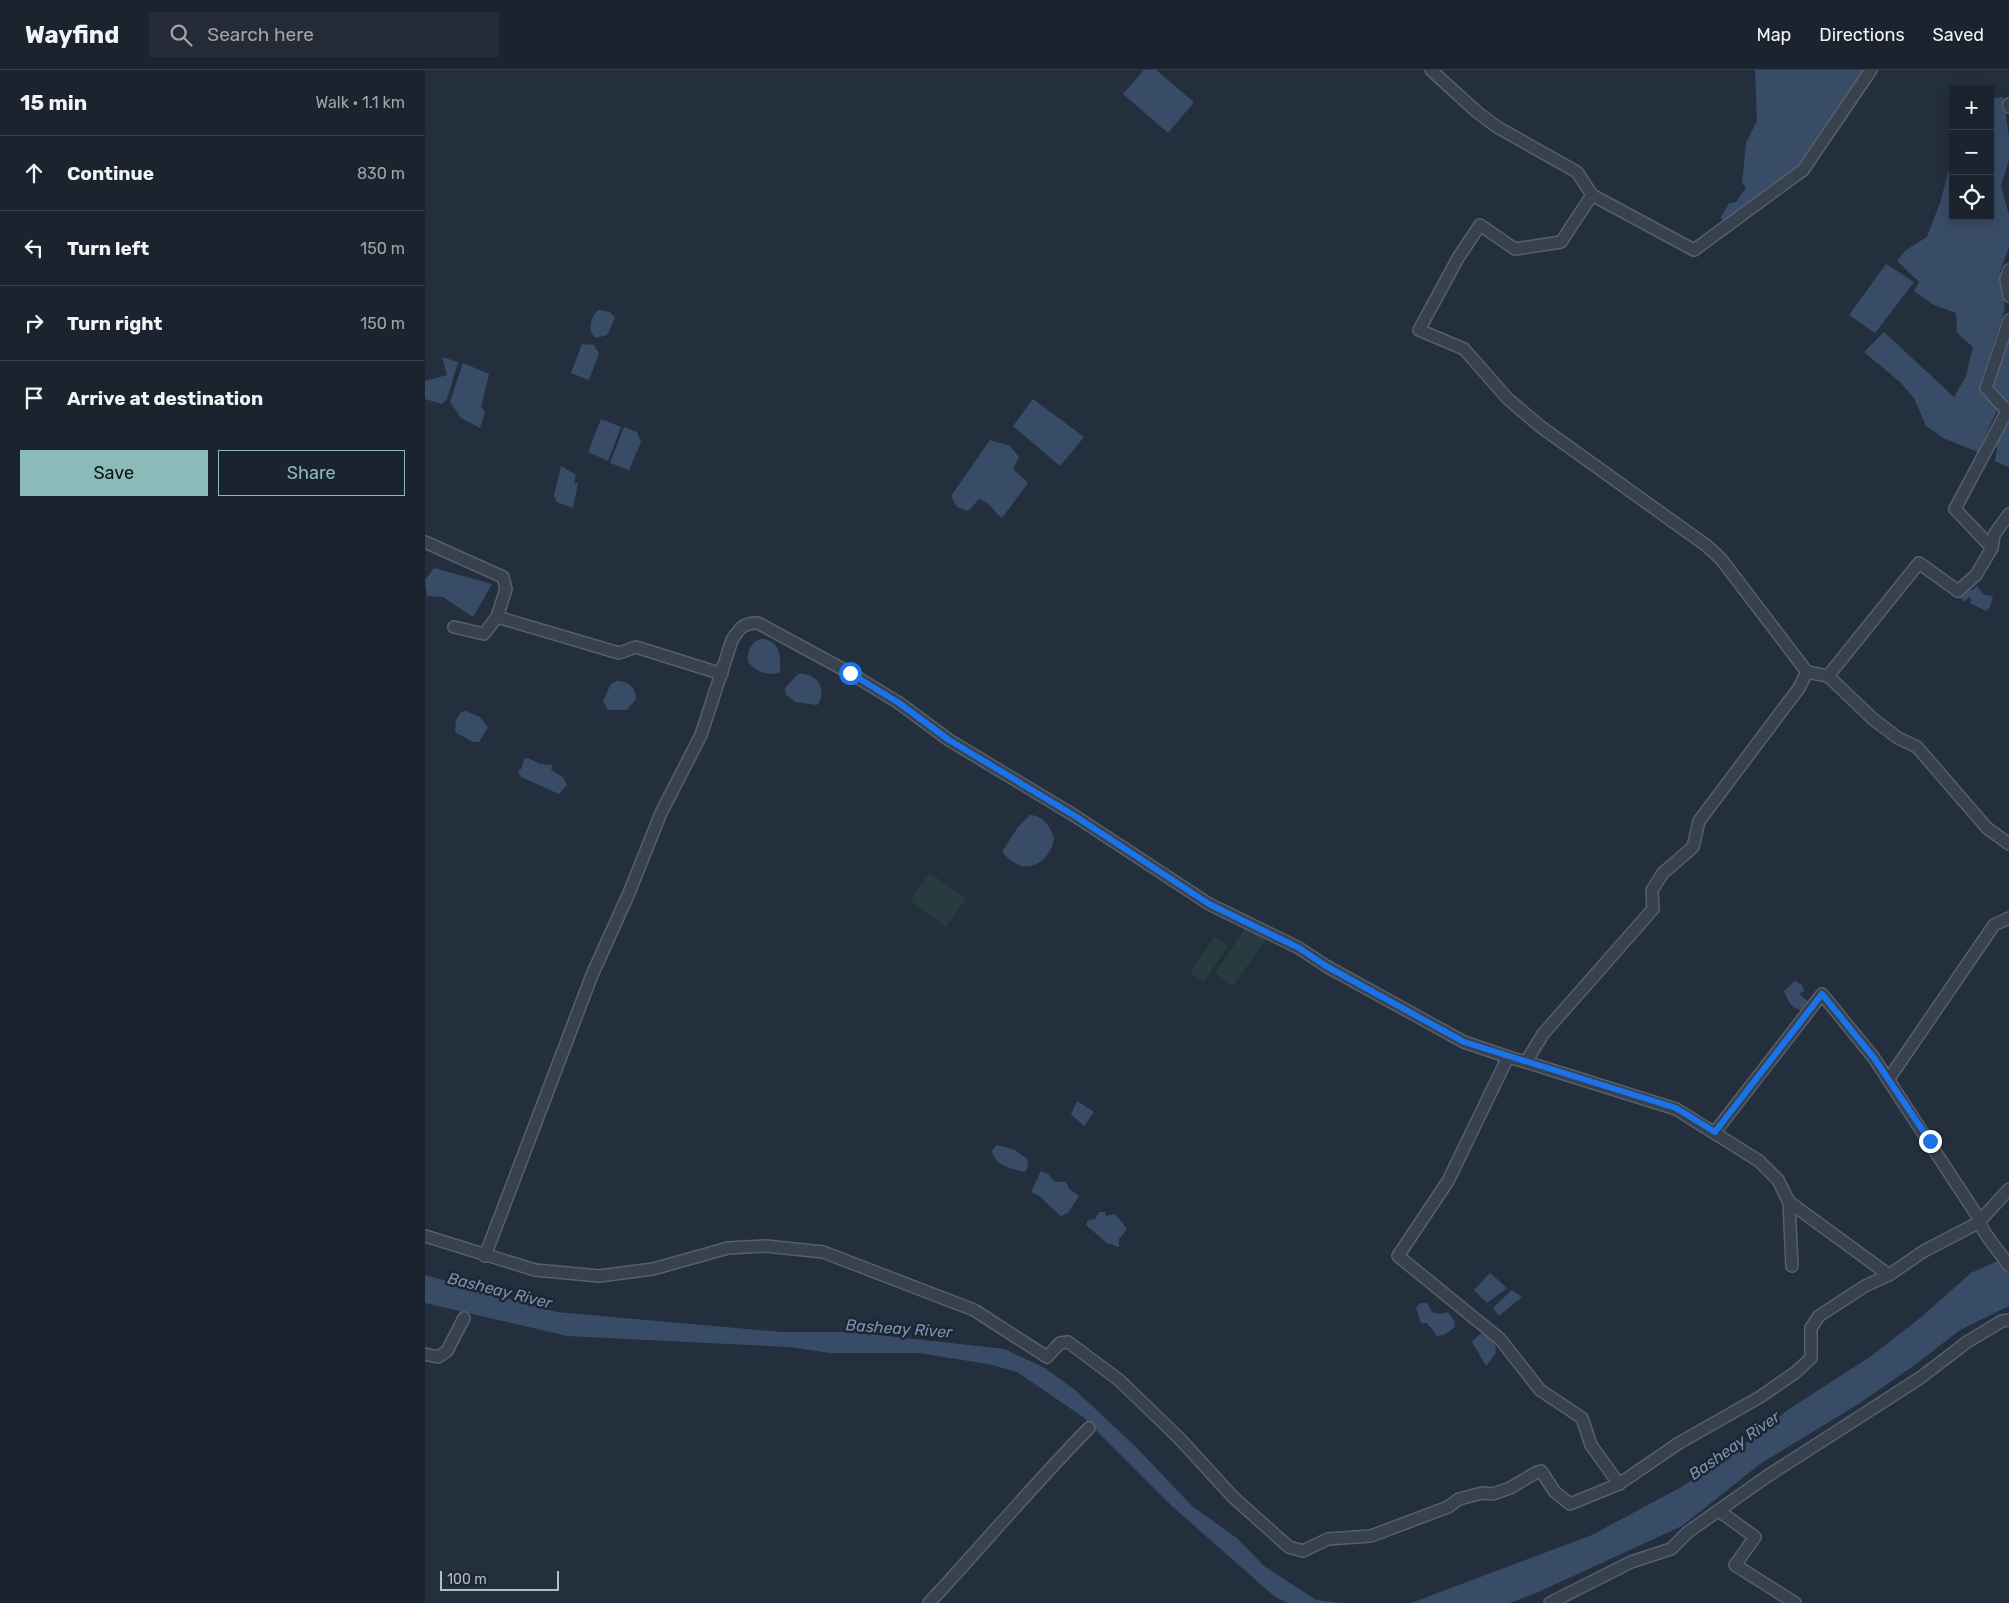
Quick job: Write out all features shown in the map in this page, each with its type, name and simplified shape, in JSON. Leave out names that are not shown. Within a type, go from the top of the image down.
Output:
[{"type":"street","points":[[1431,70],[1438,79],[1497,127],[1577,172],[1592,195],[1694,250],[1803,170],[1871,70]]},
{"type":"street","points":[[1592,195],[1561,242],[1515,249],[1480,225],[1459,258],[1419,330],[1464,349],[1508,399],[1541,427],[1707,546],[1721,559],[1807,672],[1828,676],[1873,719],[1898,738],[1917,747],[1987,828],[2009,844]]},
{"type":"street","points":[[2009,270],[2006,279],[2009,296]]},
{"type":"street","points":[[1992,548],[1955,509],[2007,411],[1986,388],[2009,320]]},
{"type":"street","points":[[1828,676],[1919,563],[1958,591],[1977,575],[1992,548],[1994,535],[2009,514]]},
{"type":"street","points":[[425,542],[503,577],[506,589],[497,617],[484,634],[454,628]]},
{"type":"street","points":[[497,617],[619,653],[636,647],[722,674]]},
{"type":"street","points":[[485,1256],[592,975],[629,893],[661,813],[701,735],[732,640],[739,629],[749,622],[758,623],[850,673],[899,703],[949,740],[1075,816],[1209,904],[1299,948],[1326,966],[1464,1042],[1676,1108],[1715,1132],[1759,1161],[1778,1180],[1789,1202],[1792,1266]]},
{"type":"street","points":[[1526,1062],[1543,1034],[1653,909],[1652,890],[1663,873],[1693,847],[1699,821],[1799,688],[1807,672]]},
{"type":"street","points":[[1888,1080],[1994,925],[2009,918]]},
{"type":"street","points":[[1715,1132],[1822,994],[1874,1058],[1978,1217],[1979,1223],[2009,1266]]},
{"type":"street","points":[[1508,1057],[1448,1181],[1398,1256],[1500,1339],[1540,1390],[1581,1418],[1591,1445],[1619,1484]]},
{"type":"street","points":[[425,1236],[535,1270],[599,1276],[653,1269],[728,1248],[766,1246],[823,1252],[974,1310],[1047,1357],[1060,1343],[1067,1342],[1119,1380],[1179,1438],[1233,1497],[1281,1540],[1296,1550],[1303,1551],[1328,1540],[1371,1536],[1390,1530],[1448,1508],[1459,1500],[1482,1493],[1493,1494],[1510,1488],[1541,1471],[1555,1492],[1570,1504],[1619,1484],[1659,1455],[1760,1397],[1796,1372],[1811,1358],[1811,1328],[1819,1316],[1865,1286],[1889,1276],[1924,1251],[1979,1223],[2009,1190]]},
{"type":"street","points":[[1789,1202],[1889,1276]]},
{"type":"street","points":[[425,1354],[438,1358],[447,1351],[464,1318]]},
{"type":"street","points":[[1550,1603],[1631,1562],[1671,1549],[1688,1532],[1769,1476],[1920,1378],[1967,1342],[2002,1321],[2009,1320]]},
{"type":"street","points":[[929,1603],[987,1540],[1036,1482],[1089,1428]]},
{"type":"street","points":[[1719,1511],[1755,1537],[1735,1565],[1795,1603]]},
{"type":"green space","points":[[930,873],[966,899],[946,927],[910,900]]},
{"type":"green space","points":[[1247,926],[1266,939],[1233,986],[1215,973]]},
{"type":"green space","points":[[1214,937],[1228,946],[1204,982],[1190,973]]},
{"type":"water","points":[[1144,70],[1156,70],[1194,102],[1168,133],[1123,94]]},
{"type":"water","points":[[1755,70],[1869,70],[1803,166],[1729,222],[1722,222],[1721,217],[1729,203],[1736,202],[1746,188],[1742,183],[1746,143],[1757,121]]},
{"type":"water","points":[[2003,97],[2009,136],[2009,160],[2001,186],[2009,215],[2009,247],[2000,271],[2005,308],[1980,384],[1999,406],[1978,452],[1945,439],[1926,426],[1914,398],[1900,382],[1864,352],[1884,332],[1954,397],[1966,376],[1973,347],[1957,333],[1956,313],[1934,305],[1914,291],[1919,282],[1897,261],[1906,250],[1927,237],[1941,200],[1949,169],[1949,220],[1994,220],[1994,98]]},
{"type":"water","points":[[1886,264],[1914,282],[1875,333],[1849,315]]},
{"type":"water","points":[[598,310],[610,312],[615,318],[607,335],[596,338],[590,328],[593,316]]},
{"type":"water","points":[[2009,322],[2008,467],[1995,461],[1997,449],[1995,434],[2007,407],[1989,381]]},
{"type":"water","points":[[582,344],[594,345],[599,354],[589,380],[571,373]]},
{"type":"water","points":[[442,357],[458,362],[447,399],[442,404],[425,399],[425,381],[447,375]]},
{"type":"water","points":[[463,363],[489,374],[481,407],[485,412],[480,428],[461,418],[450,402]]},
{"type":"water","points":[[1033,399],[1084,437],[1060,466],[1013,426]]},
{"type":"water","points":[[601,419],[621,427],[608,461],[588,452]]},
{"type":"water","points":[[624,427],[637,432],[641,442],[629,470],[610,463]]},
{"type":"water","points":[[990,440],[1010,446],[1019,457],[1013,469],[1028,483],[1002,518],[984,501],[979,499],[968,511],[957,507],[951,496]]},
{"type":"water","points":[[561,466],[576,475],[574,483],[578,483],[573,508],[557,502],[554,496]]},
{"type":"water","points":[[434,568],[492,584],[473,617],[443,597],[427,596],[425,580]]},
{"type":"water","points":[[1977,586],[1984,595],[1993,596],[1990,607],[1986,611],[1970,603],[1971,598],[1969,597],[1965,602],[1959,597],[1965,590],[1973,590]]},
{"type":"water","points":[[761,639],[772,642],[776,646],[780,660],[780,672],[763,673],[748,662],[750,648]]},
{"type":"water","points":[[798,674],[810,676],[819,683],[822,694],[817,705],[795,702],[786,695],[785,688]]},
{"type":"water","points":[[617,681],[625,682],[635,691],[636,699],[627,710],[608,710],[603,701],[611,684]]},
{"type":"water","points":[[466,711],[480,717],[488,727],[479,742],[473,742],[455,732],[456,720],[461,712]]},
{"type":"water","points":[[528,758],[540,764],[553,765],[551,770],[563,777],[567,785],[559,794],[521,777],[518,771],[521,769],[524,759]]},
{"type":"water","points":[[1030,815],[1039,817],[1046,823],[1054,839],[1047,856],[1037,864],[1025,867],[1015,863],[1002,852],[1018,827]]},
{"type":"water","points":[[1795,981],[1802,985],[1804,991],[1799,994],[1809,1002],[1803,1008],[1804,1011],[1793,1006],[1784,991]]},
{"type":"water","points":[[1077,1101],[1094,1112],[1084,1126],[1071,1114]]},
{"type":"water","points":[[997,1145],[1015,1150],[1027,1159],[1028,1167],[1025,1172],[1015,1170],[1000,1163],[992,1151]]},
{"type":"water","points":[[1041,1171],[1048,1174],[1055,1182],[1066,1182],[1069,1189],[1079,1196],[1068,1213],[1061,1216],[1039,1196],[1031,1192]]},
{"type":"water","points":[[1099,1212],[1105,1212],[1106,1216],[1115,1214],[1127,1229],[1119,1239],[1119,1247],[1107,1243],[1086,1225],[1087,1221],[1095,1219]]},
{"type":"water","points":[[2009,1256],[2009,1306],[1960,1330],[1916,1364],[1860,1403],[1760,1464],[1682,1526],[1534,1594],[1509,1603],[1411,1603],[1592,1535],[1683,1486],[1732,1454],[1789,1409],[1870,1357],[1920,1318],[1971,1273]]},
{"type":"water","points":[[1490,1273],[1507,1288],[1487,1303],[1474,1290]]},
{"type":"water","points":[[425,1275],[556,1312],[781,1332],[851,1332],[1004,1349],[1045,1368],[1075,1390],[1135,1446],[1192,1506],[1238,1539],[1264,1566],[1316,1600],[1342,1603],[1288,1603],[1274,1596],[1173,1507],[1083,1417],[1017,1372],[988,1364],[919,1353],[830,1353],[790,1347],[567,1336],[425,1303]]},
{"type":"water","points":[[1512,1290],[1522,1297],[1499,1316],[1493,1308]]},
{"type":"water","points":[[1421,1303],[1427,1303],[1432,1312],[1440,1314],[1448,1312],[1454,1320],[1455,1327],[1444,1335],[1437,1336],[1427,1323],[1421,1323],[1416,1307]]},
{"type":"water","points":[[1488,1333],[1495,1343],[1496,1353],[1486,1366],[1472,1342],[1480,1334]]},
{"type":"route","points":[[850,673],[899,703],[949,740],[1075,816],[1209,904],[1275,935],[1378,996],[1464,1042],[1676,1108],[1715,1132],[1822,994],[1874,1058],[1930,1141]]},
{"type":"water label","name":"Basheay River","points":[[500,1290]]},
{"type":"water label","name":"Basheay River","points":[[899,1328]]},
{"type":"water label","name":"Basheay River","points":[[1734,1445]]}]
